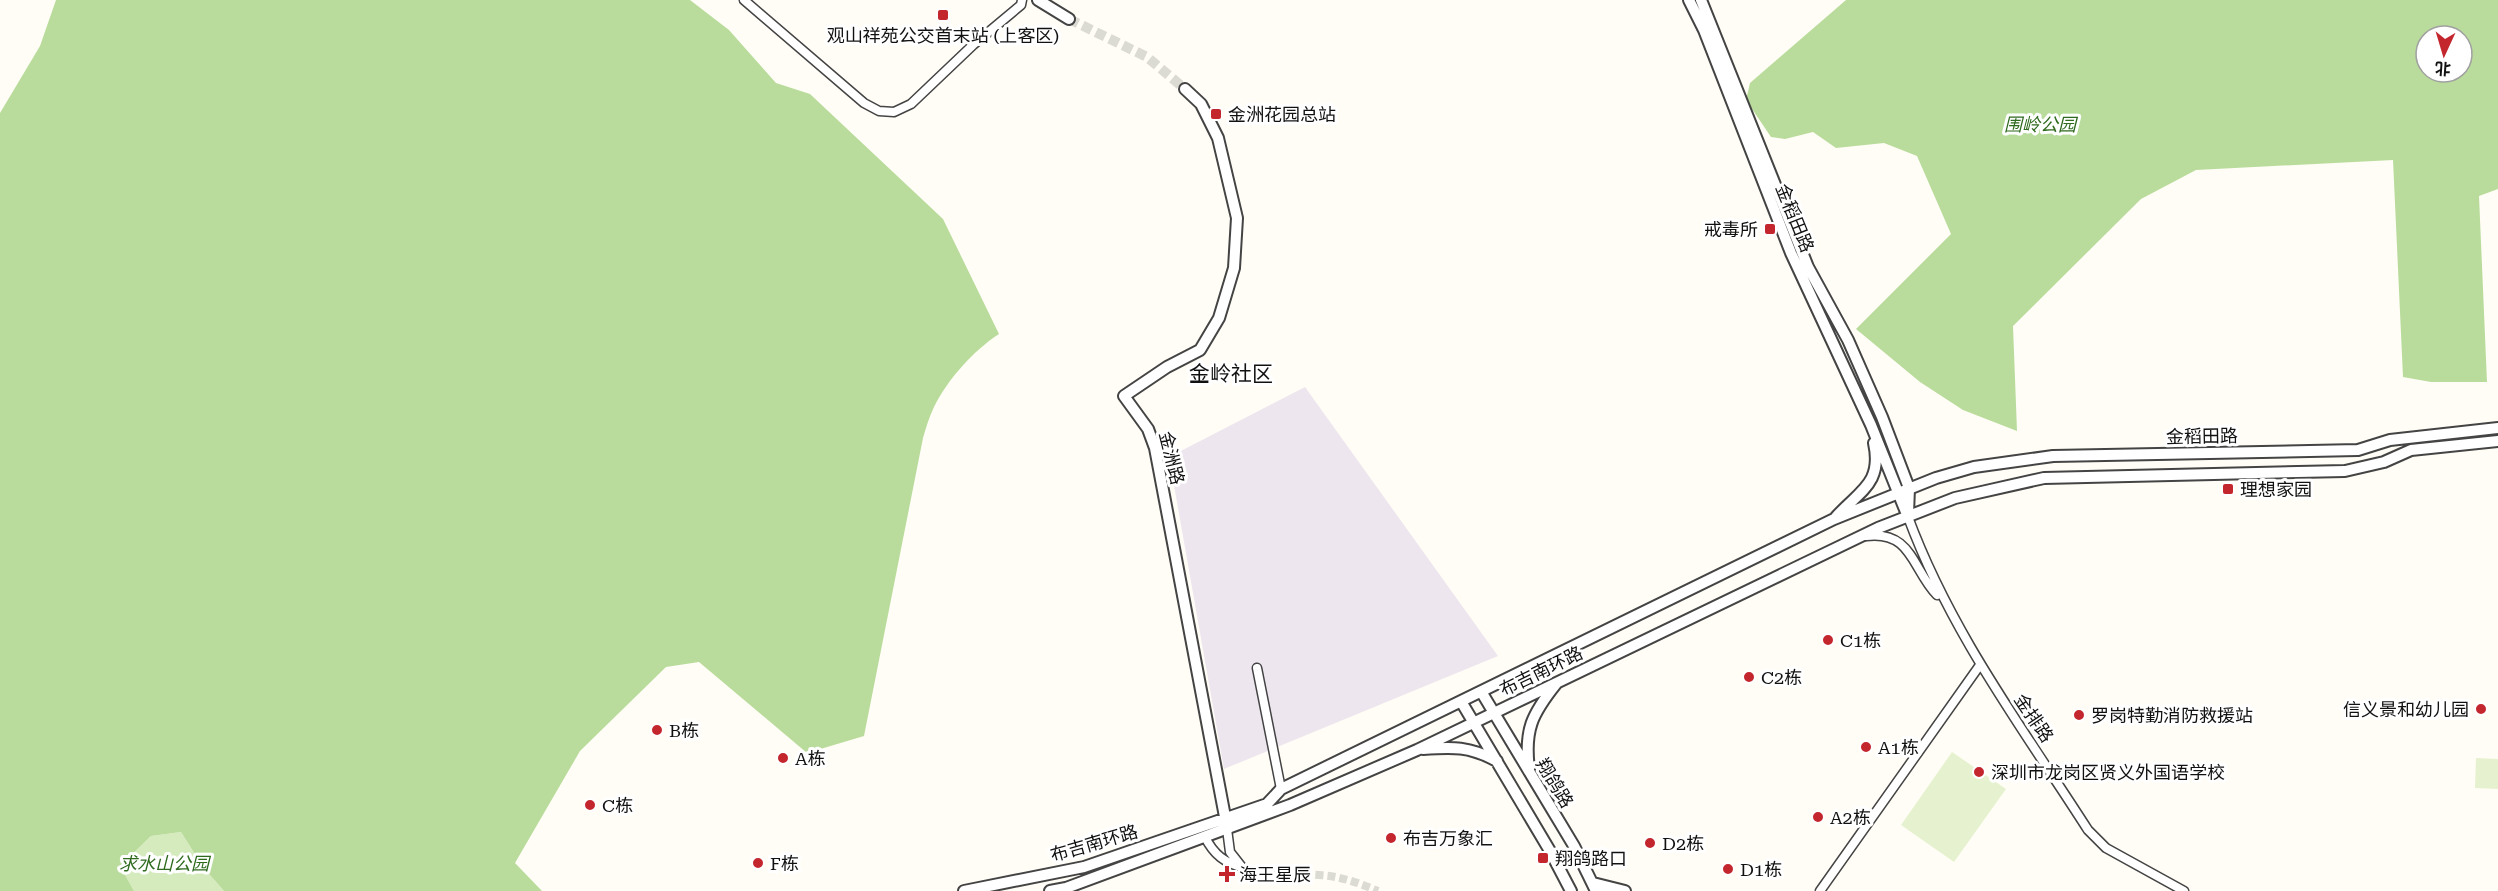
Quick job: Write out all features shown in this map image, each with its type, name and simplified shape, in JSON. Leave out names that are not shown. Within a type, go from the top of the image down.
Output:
[{"type":"street","points":[[744,0],[864,103],[879,111],[894,112],[911,104],[1022,2],[1038,0],[1069,19]]},
{"type":"street","name":"金稻田路","points":[[1689,0],[1704,30],[1798,270],[1871,425],[1908,518]]},
{"type":"street","name":"金稻田路","points":[[1701,0],[1808,267],[1848,340],[1909,488],[1908,518]]},
{"type":"street","name":"金洲路","points":[[1185,89],[1201,104],[1218,138],[1237,218],[1234,267],[1219,318],[1200,350],[1167,367],[1124,396],[1148,429],[1155,448],[1226,823]]},
{"type":"street","points":[[1834,519],[1865,489],[1874,476],[1877,460],[1871,425]]},
{"type":"street","name":"金稻田路","points":[[1909,488],[1974,467],[2053,456],[2358,450],[2390,440],[2498,428]]},
{"type":"street","name":"金稻田路","points":[[2044,478],[2345,471],[2384,462],[2411,450],[2498,441]]},
{"type":"street","name":"布吉南环路","points":[[964,891],[1084,867],[1290,805],[1417,750],[1856,538],[1908,518],[1933,504],[2044,478]]},
{"type":"street","name":"布吉南环路","points":[[1050,891],[1064,889],[1205,837],[1226,823],[1268,804],[1281,789],[1462,703],[1834,519],[1909,488]]},
{"type":"street","name":"金排路","points":[[1908,518],[1943,601],[1980,665],[2088,830],[2106,849],[2184,891]]},
{"type":"street","points":[[1856,538],[1879,535],[1901,542],[1912,555],[1927,584],[1943,601]]},
{"type":"street","points":[[1820,891],[1980,665]]},
{"type":"street","points":[[1257,668],[1281,789]]},
{"type":"street","points":[[1529,772],[1527,753],[1530,724],[1536,711],[1559,681]]},
{"type":"street","name":"翔鸽路","points":[[1482,693],[1595,887]]},
{"type":"street","points":[[1462,703],[1570,888]]},
{"type":"street","points":[[1417,750],[1461,747],[1484,754],[1497,761]]},
{"type":"street","points":[[1205,837],[1211,849],[1220,858],[1231,865],[1244,868],[1230,852],[1226,823]]},
{"type":"street","points":[[1595,887],[1625,891]]},
{"type":"shaded area","points":[[1305,387],[1498,656],[1224,769],[1169,457]]},
{"type":"green space","points":[[56,0],[690,0],[729,30],[776,83],[810,94],[943,219],[999,334],[971,357],[954,376],[932,411],[928,422],[864,736],[807,753],[699,662],[666,667],[580,751],[515,863],[542,891],[224,891],[203,867],[181,832],[151,836],[120,866],[134,891],[0,891],[0,113],[40,46]]},
{"type":"green space","name":"围岭公园","points":[[1846,0],[2498,0],[2498,189],[2479,196],[2487,382],[2431,382],[2403,377],[2393,160],[2196,170],[2141,199],[2013,326],[2017,431],[1963,410],[1920,382],[1856,329],[1951,234],[1917,156],[1884,143],[1836,148],[1813,132],[1785,139],[1771,137],[1746,100],[1750,83]]},
{"type":"green space","points":[[1952,752],[2006,789],[1954,862],[1901,825]]},
{"type":"green space","points":[[2476,758],[2498,759],[2498,789],[2475,788]]},
{"type":"green space","name":"求水山公园","points":[[181,832],[203,867],[224,891],[134,891],[120,866],[151,836]]},
{"type":"tunnel","points":[[1069,19],[1147,57],[1185,89]]},
{"type":"tunnel","points":[[1244,868],[1272,873],[1334,877],[1378,891]]},
{"type":"place","name":"观山祥苑公交首末站 (上客区)","points":[[943,15]]},
{"type":"place","name":"金洲花园总站","points":[[1216,114]]},
{"type":"place","name":"戒毒所","points":[[1770,229]]},
{"type":"place","name":"理想家园","points":[[2228,489]]},
{"type":"place","name":"C1栋","points":[[1828,640]]},
{"type":"place","name":"C2栋","points":[[1749,677]]},
{"type":"place","name":"信义景和幼儿园","points":[[2481,709]]},
{"type":"place","name":"罗岗特勤消防救援站","points":[[2079,715]]},
{"type":"place","name":"B栋","points":[[657,730]]},
{"type":"place","name":"A1栋","points":[[1866,747]]},
{"type":"place","name":"A栋","points":[[783,758]]},
{"type":"place","name":"深圳市龙岗区贤义外国语学校","points":[[1979,772]]},
{"type":"place","name":"C栋","points":[[590,805]]},
{"type":"place","name":"A2栋","points":[[1818,817]]},
{"type":"place","name":"布吉万象汇","points":[[1391,838]]},
{"type":"place","name":"D2栋","points":[[1650,843]]},
{"type":"place","name":"翔鸽路口","points":[[1543,858]]},
{"type":"place","name":"F栋","points":[[758,863]]},
{"type":"place","name":"D1栋","points":[[1728,869]]},
{"type":"place","name":"海王星辰","points":[[1227,874]]},
{"type":"district","name":"金岭社区","points":[[1231,374]]}]
